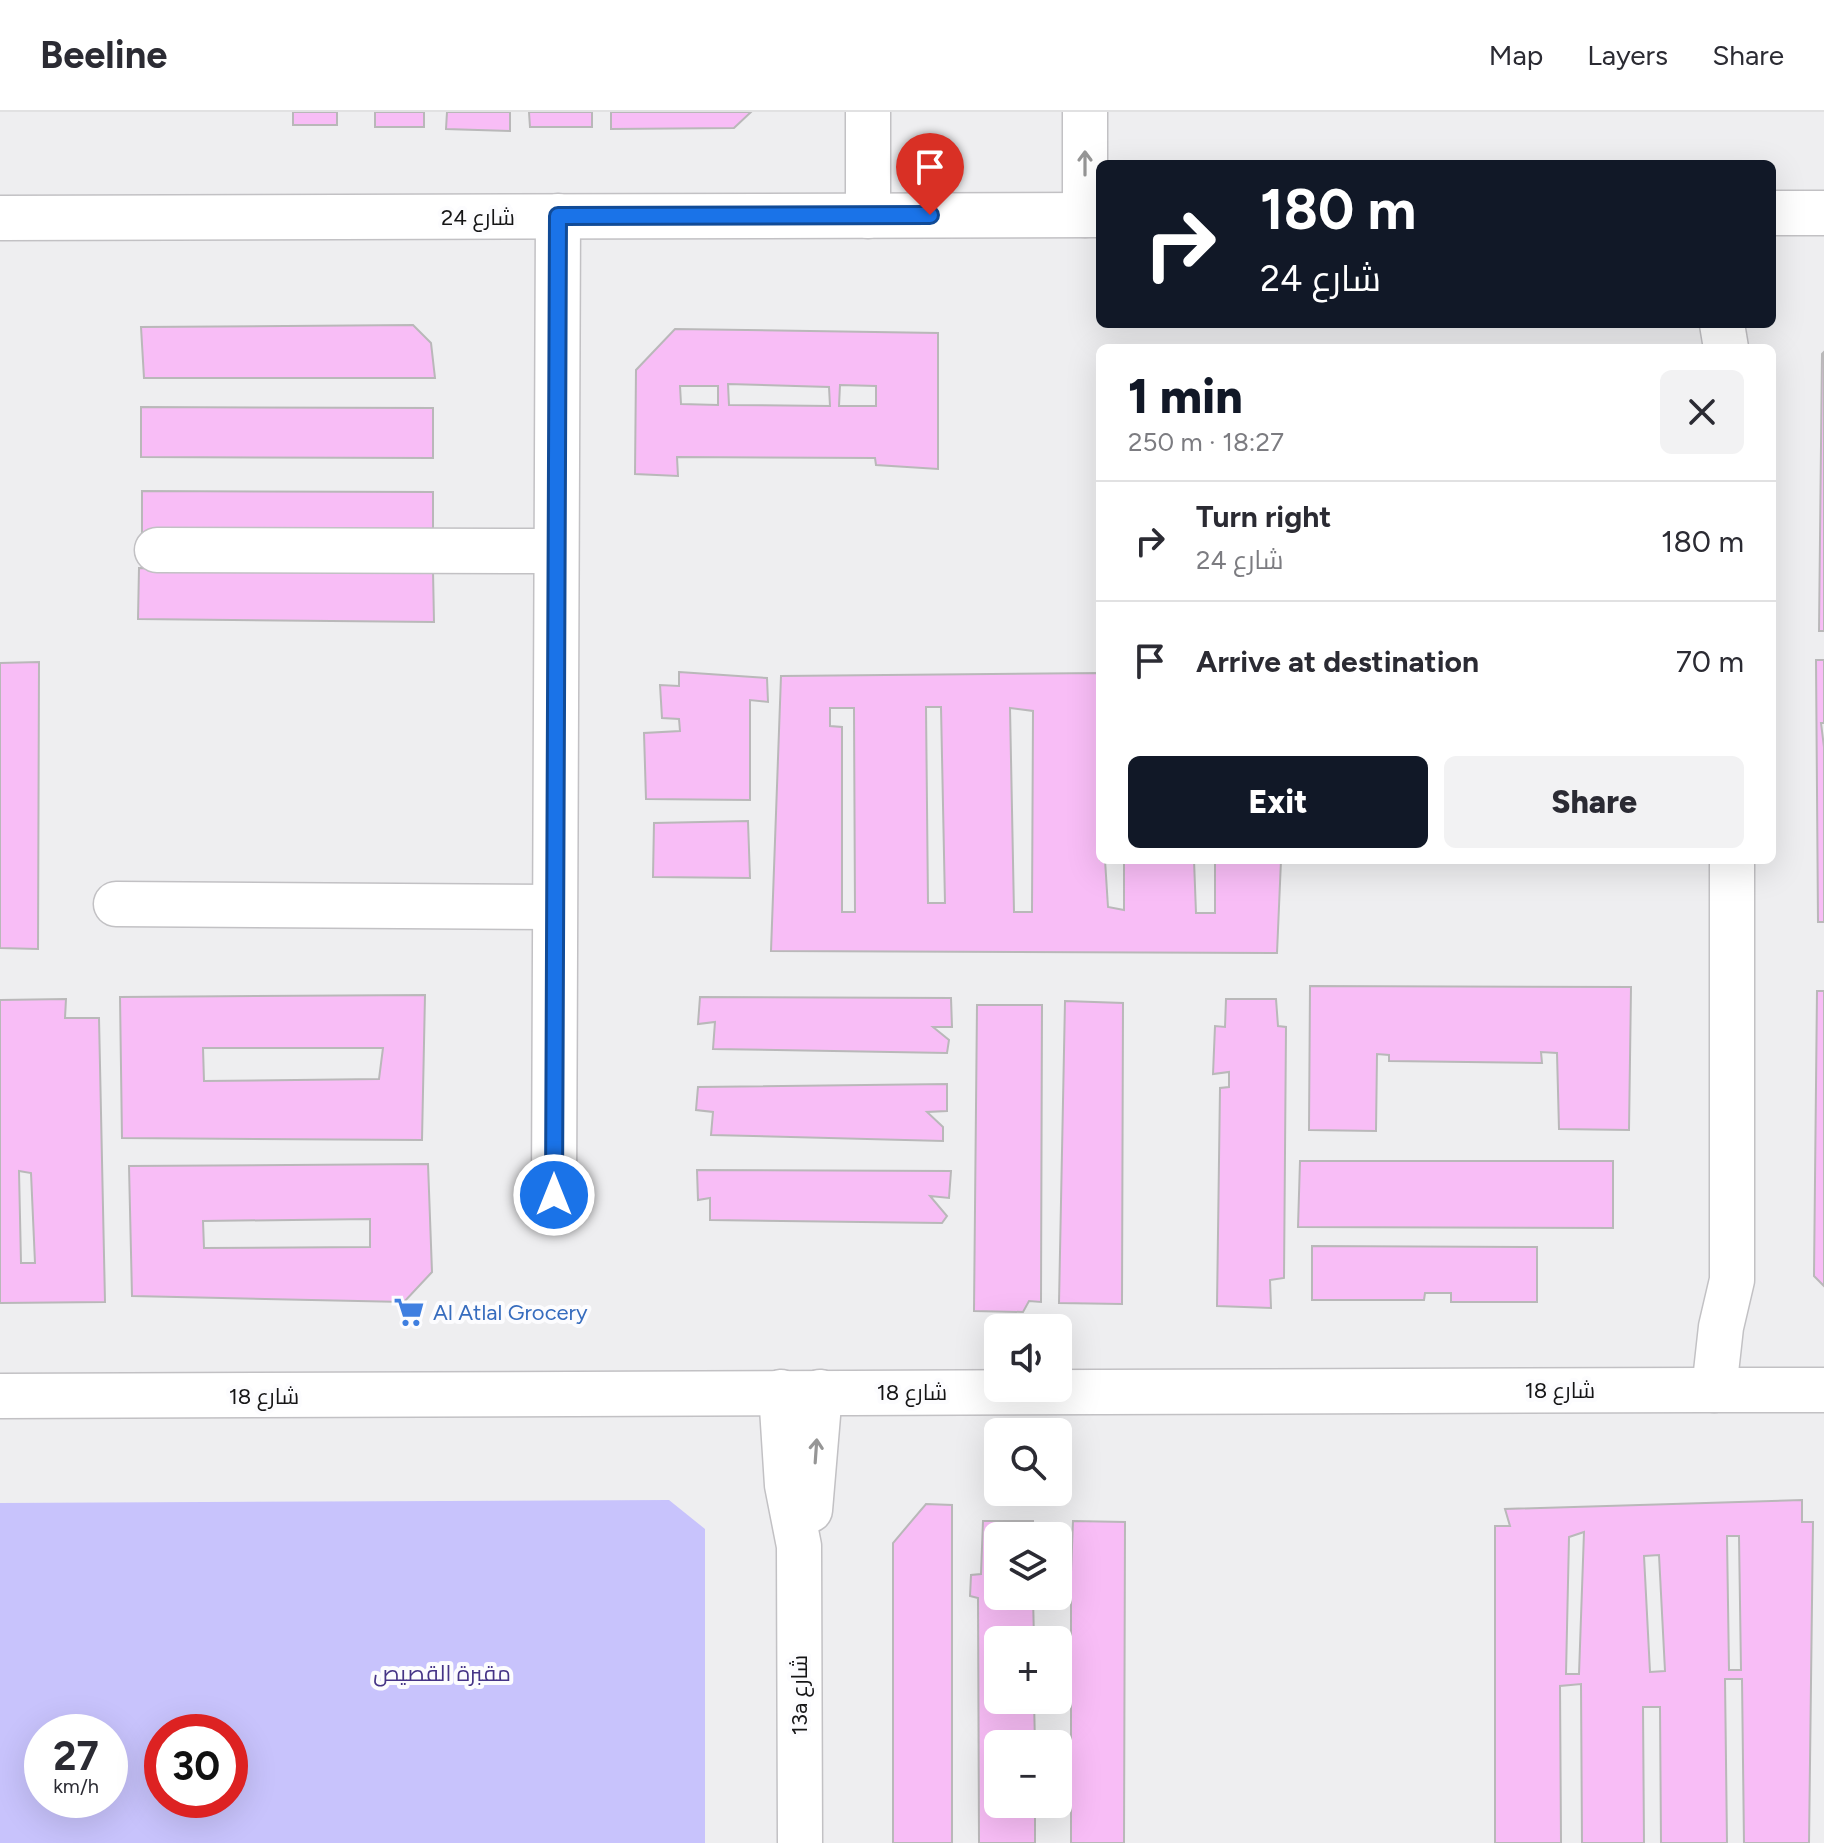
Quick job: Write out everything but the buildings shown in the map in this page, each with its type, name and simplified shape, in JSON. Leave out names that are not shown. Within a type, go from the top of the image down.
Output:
[{"type":"street","points":[[868,112],[868,216]]},
{"type":"street","points":[[1085,112],[1092,215]]},
{"type":"street","points":[[1776,213],[1824,213]]},
{"type":"street","name":"شارع 24","points":[[0,218],[1092,215]]},
{"type":"street","points":[[554,1195],[558,216]]},
{"type":"street","points":[[157,550],[556,551]]},
{"type":"street","points":[[1730,1390],[1745,1336],[1732,1280],[1732,864]]},
{"type":"street","points":[[116,904],[553,907]]},
{"type":"street","name":"شارع 18","points":[[0,1396],[1824,1390]]},
{"type":"street","name":"13a شارع","points":[[800,1392],[810,1510],[799,1546],[800,1843]]},
{"type":"green space","name":"مقبرة القصيص","points":[[669,1500],[705,1529],[705,1843],[0,1843],[0,1503]]},
{"type":"place","name":"Al Atlal Grocery","points":[[409,1312]]},
{"type":"route","points":[[554,1195],[558,216],[930,215]]}]
